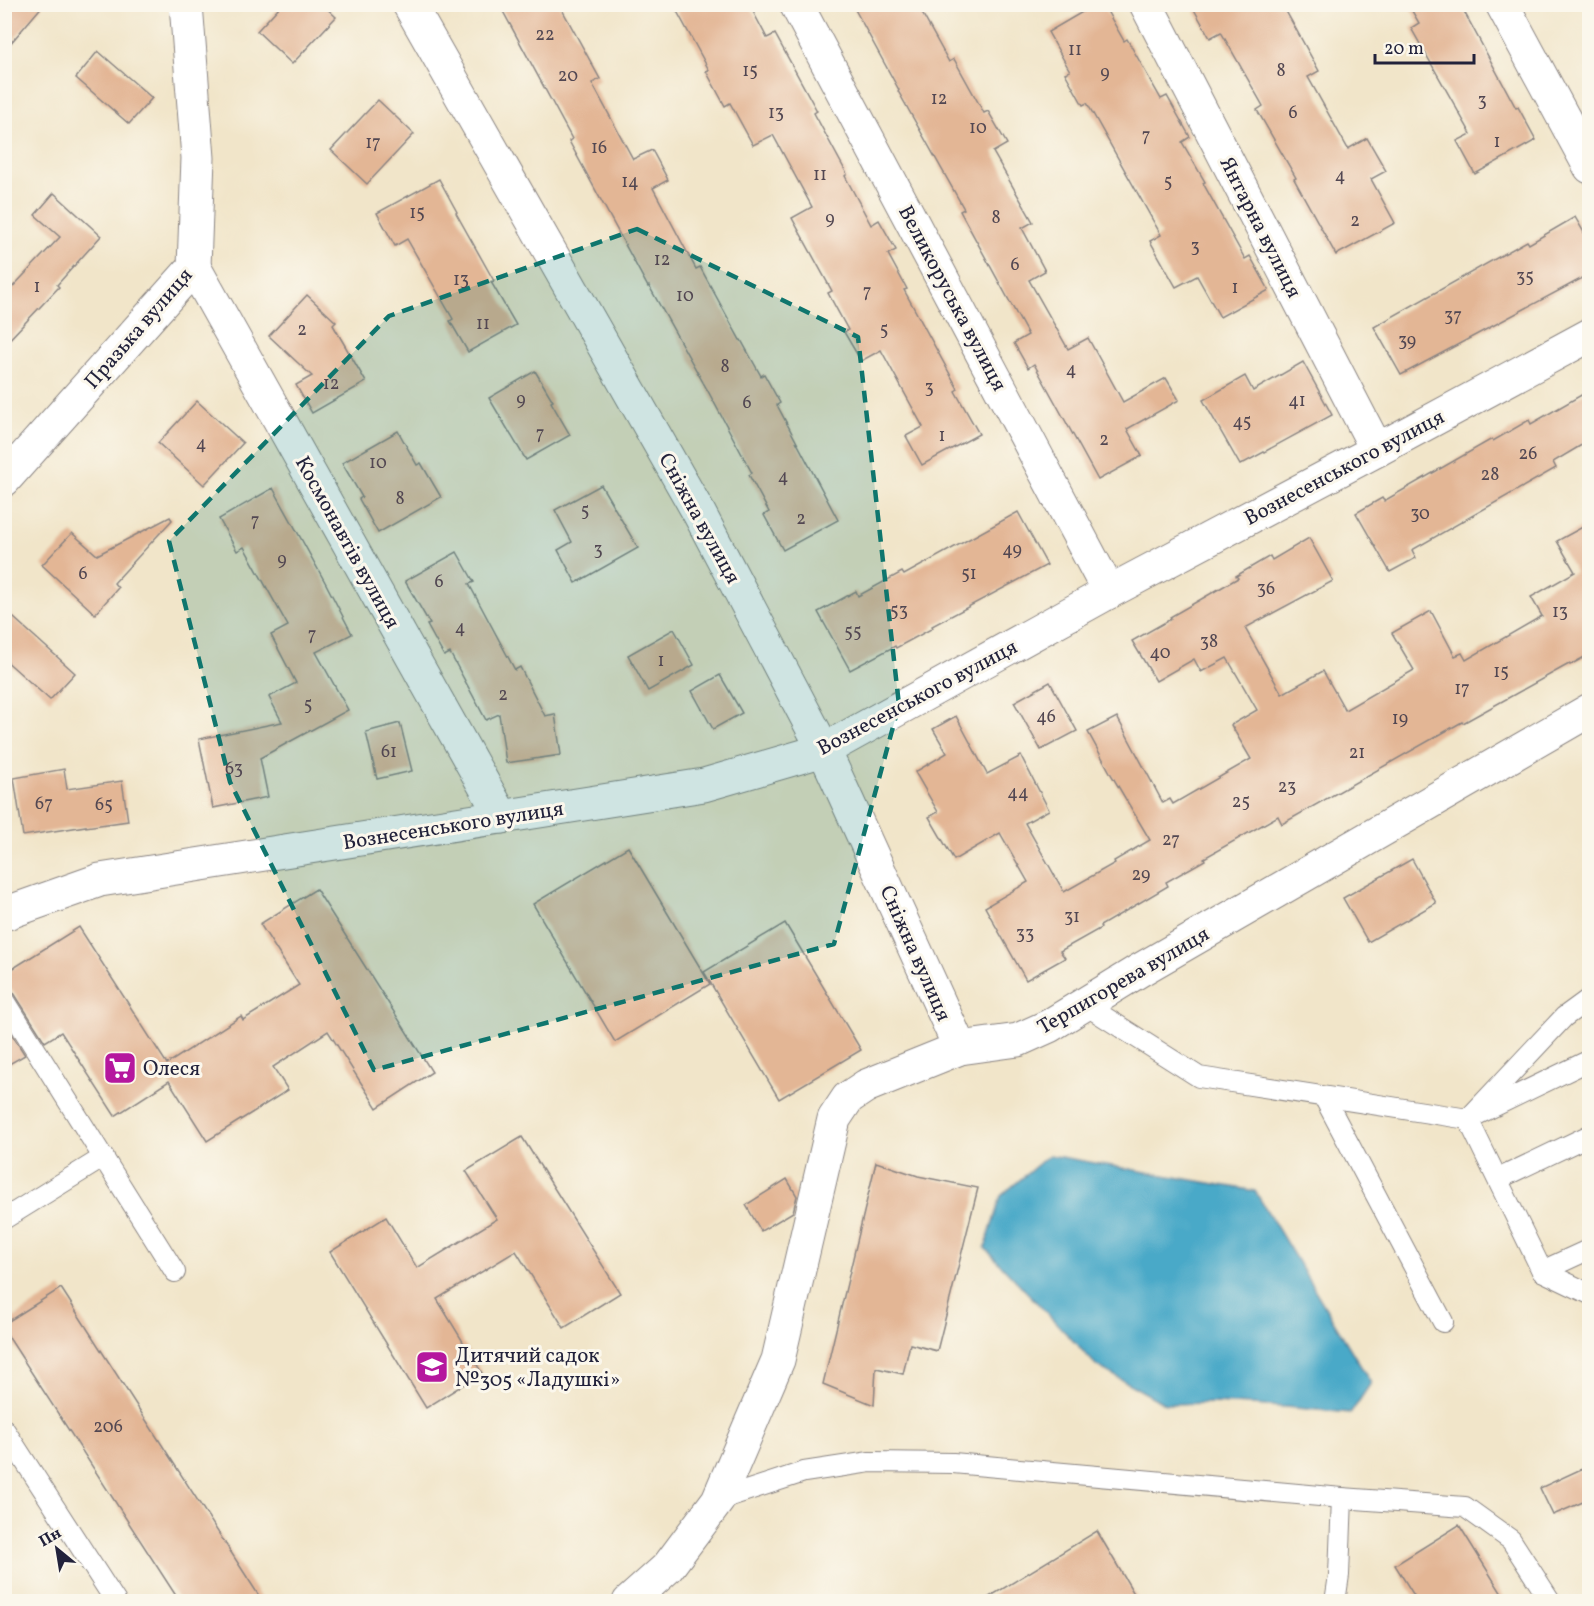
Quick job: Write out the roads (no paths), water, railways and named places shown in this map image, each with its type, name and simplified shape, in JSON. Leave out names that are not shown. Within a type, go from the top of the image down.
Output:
[{"type":"street","name":"Празька вулиця","points":[[4,480],[194,267],[198,158],[186,4]]},
{"type":"street","name":"Сніжна вулиця","points":[[409,4],[699,513],[824,750],[960,1048]]},
{"type":"street","name":"Великоруська вулиця","points":[[796,4],[1109,592]]},
{"type":"street","name":"Янтарна вулиця","points":[[1146,4],[1377,450]]},
{"type":"street","points":[[1502,4],[1590,167]]},
{"type":"street","name":"Космонавтів вулиця","points":[[194,267],[502,817]]},
{"type":"street","name":"Вознесенського вулиця","points":[[4,914],[100,880],[704,785],[824,750],[1109,592],[1590,335]]},
{"type":"street","name":"Терпигорева вулиця","points":[[629,1602],[668,1567],[718,1500],[778,1360],[834,1119],[848,1098],[866,1086],[960,1048],[1018,1040],[1049,1026],[1140,970],[1590,710]]},
{"type":"lane","points":[[1468,1119],[1564,1017],[1590,998]]},
{"type":"lane","points":[[4,999],[175,1272]]},
{"type":"lane","points":[[1084,1004],[1199,1077],[1468,1119],[1590,1060]]},
{"type":"lane","points":[[1324,1097],[1443,1322]]},
{"type":"lane","points":[[1468,1119],[1542,1271],[1590,1294]]},
{"type":"lane","points":[[1497,1179],[1590,1135]]},
{"type":"lane","points":[[4,1220],[104,1157]]},
{"type":"lane","points":[[1542,1271],[1590,1249]]},
{"type":"lane","points":[[4,1429],[116,1602]]},
{"type":"lane","points":[[718,1500],[804,1473],[870,1462],[953,1463],[1465,1507],[1511,1540],[1551,1602]]},
{"type":"lane","points":[[1335,1602],[1340,1575],[1342,1498]]},
{"type":"water","points":[[1049,1155],[1255,1191],[1371,1383],[1351,1413],[1215,1403],[1165,1404],[1097,1366],[985,1248],[1001,1196]]},
{"type":"place","name":"Олеся","points":[[120,1068]]},
{"type":"place","name":"Дитячий садок №305 «Ладушкі»","points":[[432,1367]]}]
